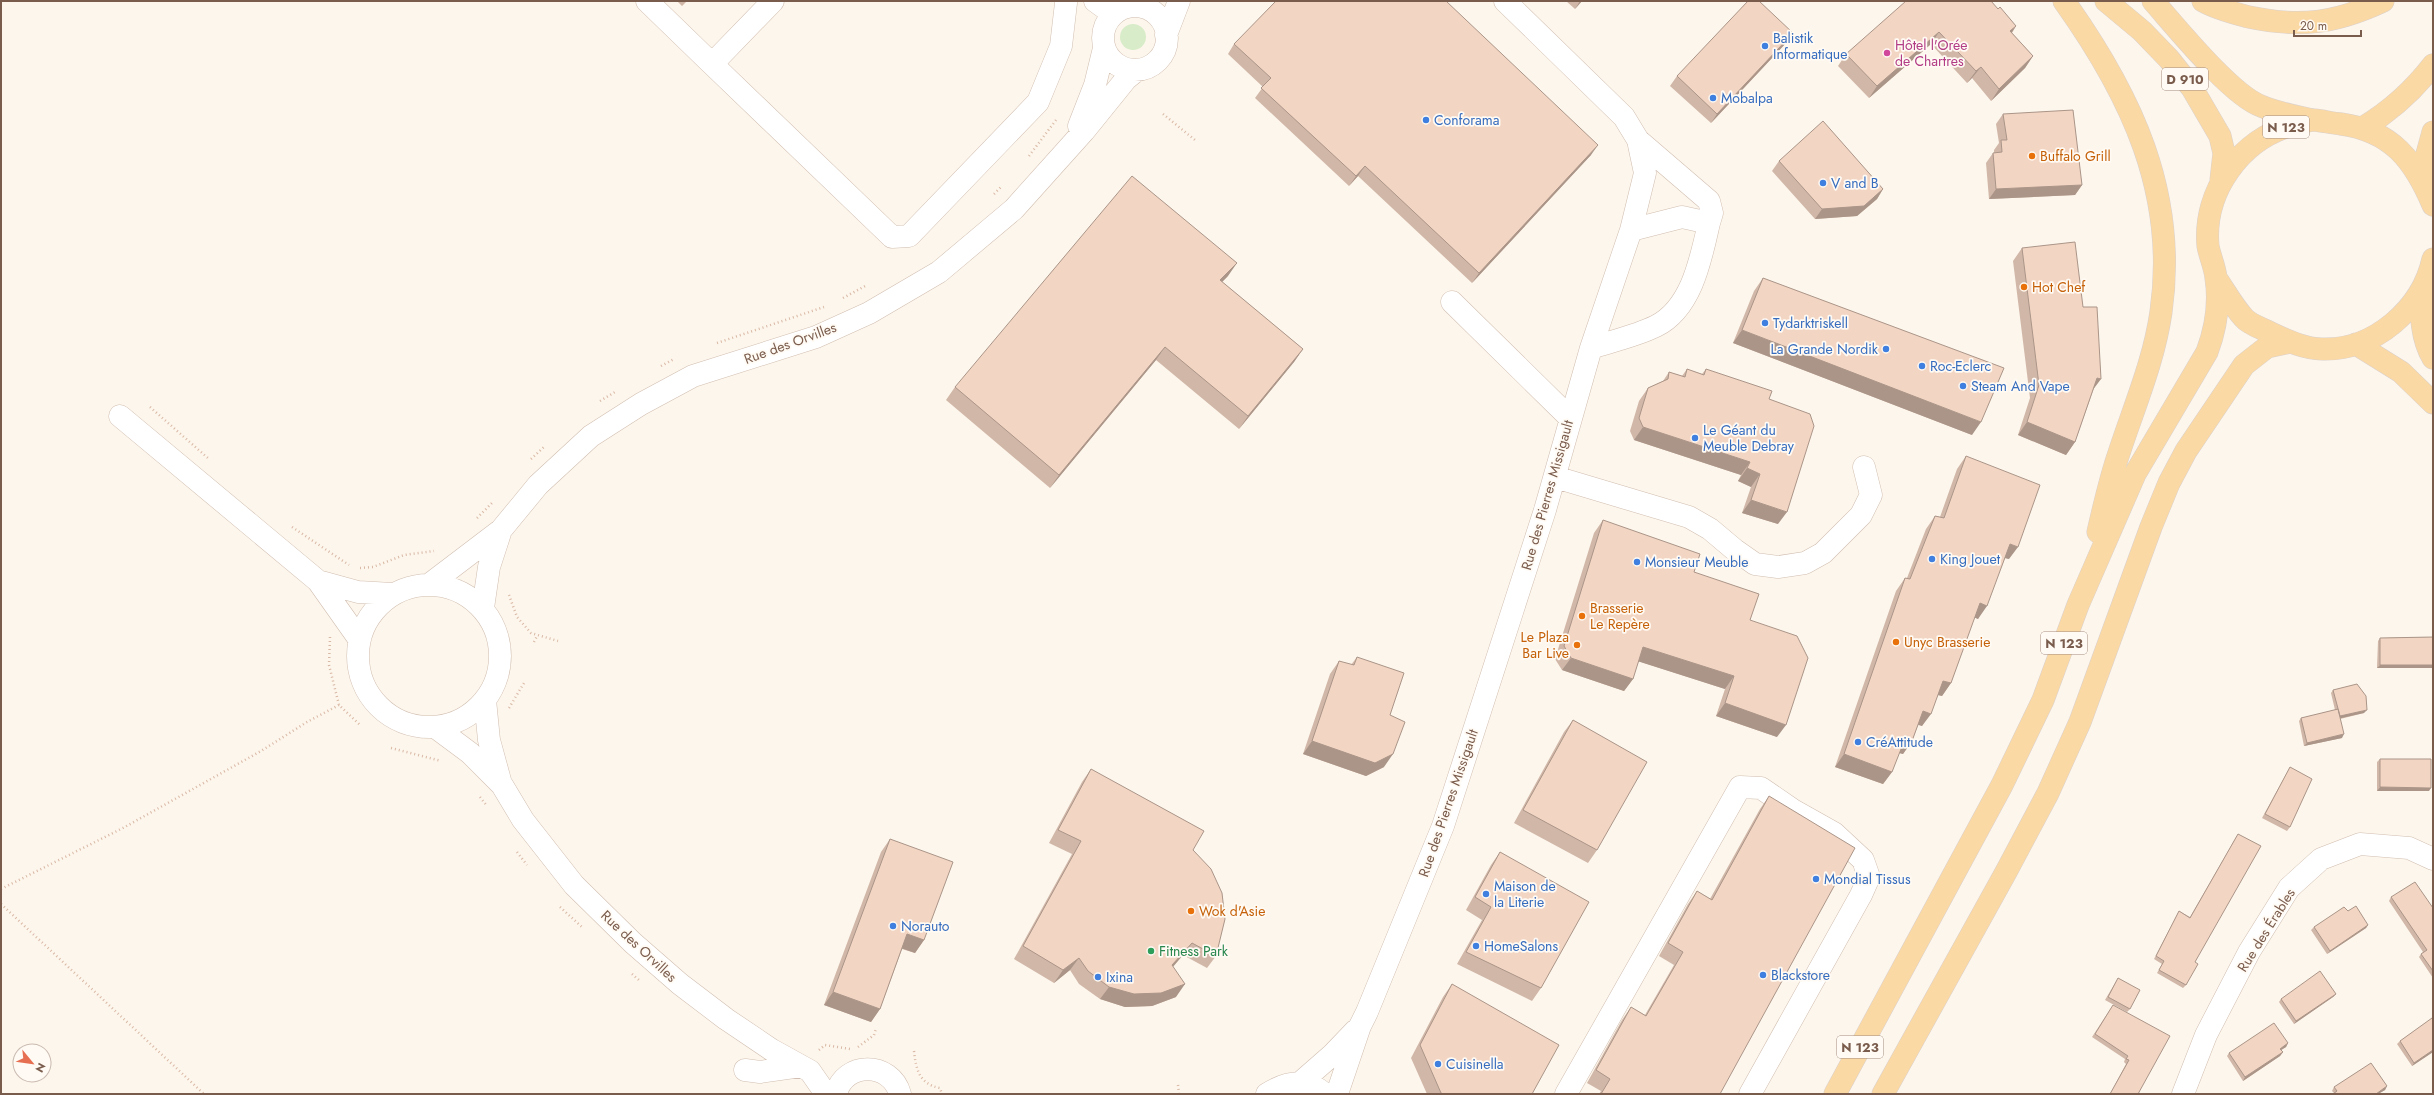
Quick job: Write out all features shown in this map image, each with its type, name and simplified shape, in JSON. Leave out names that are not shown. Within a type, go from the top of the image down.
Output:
[{"type":"main road","points":[[2064,1],[2103,59],[2137,123],[2149,157],[2158,192],[2165,265],[2161,313],[2149,366],[2118,455],[2078,605]]},
{"type":"main road","name":"D 910","points":[[2106,1],[2142,31],[2169,59],[2192,88],[2220,136],[2224,153],[2221,180]]},
{"type":"main road","name":"D 910","points":[[2153,1],[2239,92],[2260,106],[2313,120]]},
{"type":"main road","points":[[2203,1],[2238,14],[2293,24],[2329,20],[2362,11],[2383,1]]},
{"type":"main road","points":[[2364,127],[2389,112],[2415,89],[2433,65]]},
{"type":"main road","name":"N 123","points":[[1835,1094],[2002,785],[2043,700],[2078,605],[2135,474],[2206,352],[2214,332],[2218,310],[2216,278],[2208,245],[2210,212],[2221,180],[2244,150],[2276,130],[2313,120],[2364,127],[2397,146],[2421,176],[2433,205]]},
{"type":"main road","points":[[2421,176],[2433,132]]},
{"type":"main road","name":"N 123","points":[[2216,278],[2244,319],[2290,342],[2322,349],[2356,344],[2388,329],[2413,305],[2430,275],[2433,259]]},
{"type":"main road","points":[[2421,291],[2422,322],[2428,350],[2433,358]]},
{"type":"main road","name":"N 123","points":[[1883,1094],[2048,793],[2080,722],[2122,601],[2172,476],[2201,427],[2244,365],[2267,347],[2290,342]]},
{"type":"main road","points":[[2356,344],[2401,372],[2433,403]]},
{"type":"street","points":[[647,1],[892,237],[909,236],[1038,102],[1061,46],[1069,2]]},
{"type":"street","points":[[712,64],[773,1]]},
{"type":"street","points":[[1095,1],[1113,14]]},
{"type":"street","points":[[1166,35],[1162,22],[1156,14],[1143,4],[1128,7],[1113,14],[1105,26],[1102,36],[1104,48],[1116,64],[1126,69],[1137,70],[1147,68],[1157,61],[1163,53],[1166,35],[1179,1]]},
{"type":"street","name":"Rue des Pierres Missigault","points":[[1337,1094],[1360,1026],[1443,826],[1555,477],[1570,418],[1592,348],[1632,230],[1645,172],[1638,140],[1624,117],[1505,1]]},
{"type":"street","name":"Rue des Orvilles","points":[[1073,142],[1091,97],[1104,48]]},
{"type":"street","name":"Rue des Orvilles","points":[[430,584],[500,530],[538,485],[591,436],[641,404],[693,376],[816,337],[856,319],[939,272],[1003,219],[1093,121],[1126,79],[1137,70]]},
{"type":"street","points":[[1592,348],[1657,326],[1676,310],[1699,268],[1712,213],[1709,201],[1638,140]]},
{"type":"street","points":[[1632,230],[1682,217],[1709,223]]},
{"type":"street","points":[[1452,302],[1570,418]]},
{"type":"street","points":[[120,416],[318,581],[359,640]]},
{"type":"street","points":[[1555,477],[1689,517],[1710,529],[1734,550],[1755,564],[1778,567],[1805,563],[1823,553],[1861,515],[1871,495],[1864,467]]},
{"type":"street","name":"Rue des Orvilles","points":[[483,608],[489,567],[500,530]]},
{"type":"street","points":[[318,581],[358,592],[392,594]]},
{"type":"street","points":[[430,584],[450,587],[468,595],[483,608],[494,625],[500,644],[500,663],[495,683],[485,700],[463,719],[435,727],[414,726],[398,720],[383,711],[371,698],[359,671],[357,656],[359,640],[366,622],[377,606],[392,594],[410,586],[430,584]]},
{"type":"street","name":"Rue des Orvilles","points":[[485,700],[489,740],[502,785]]},
{"type":"street","name":"Rue des Orvilles","points":[[435,727],[470,753],[502,785],[523,820],[574,885],[633,943],[680,984],[726,1020],[772,1050],[809,1065],[856,1071],[868,1069],[881,1071],[895,1083],[901,1093]]},
{"type":"street","points":[[1566,1094],[1740,787],[1761,788],[1794,810],[1834,833],[1863,860],[1869,877],[1861,895],[1750,1094]]},
{"type":"street","name":"Rue des Érables","points":[[2183,1094],[2206,1036],[2249,952],[2289,888],[2321,859],[2360,844],[2409,848],[2433,859]]},
{"type":"street","name":"Rue des Pierres Missigault","points":[[1300,1083],[1332,1055],[1360,1026]]},
{"type":"street","points":[[745,1070],[760,1072],[809,1065]]},
{"type":"street","name":"Rue des Orvilles","points":[[809,1065],[826,1094]]},
{"type":"street","points":[[836,1094],[842,1081],[856,1071]]},
{"type":"street","points":[[1267,1094],[1282,1085],[1300,1083],[1320,1089],[1325,1094]]},
{"type":"path","points":[[1163,114],[1195,140]]},
{"type":"path","points":[[841,299],[867,285]]},
{"type":"path","points":[[713,344],[828,305]]},
{"type":"path","points":[[656,368],[674,359]]},
{"type":"path","points":[[598,403],[621,388]]},
{"type":"path","points":[[150,407],[213,462]]},
{"type":"path","points":[[526,464],[547,444]]},
{"type":"path","points":[[475,520],[494,500]]},
{"type":"path","points":[[291,527],[327,552],[356,568],[373,567],[404,555],[434,552],[441,548]]},
{"type":"path","points":[[509,591],[509,597],[517,617],[537,636],[558,641]]},
{"type":"path","points":[[332,630],[329,646],[329,665],[339,705],[360,725]]},
{"type":"path","points":[[534,642],[537,636]]},
{"type":"path","points":[[509,712],[524,683]]},
{"type":"path","points":[[1,889],[129,824],[261,751],[307,722],[339,705]]},
{"type":"path","points":[[391,748],[431,757],[449,765]]},
{"type":"path","points":[[476,791],[490,811]]},
{"type":"path","points":[[515,849],[526,865]]},
{"type":"path","points":[[1,904],[204,1094]]},
{"type":"path","points":[[809,1065],[825,1045],[841,1048],[857,1048],[874,1035],[876,1029]]},
{"type":"path","points":[[914,1051],[915,1066],[919,1076],[928,1083],[940,1088],[942,1094]]},
{"type":"path","points":[[1178,1085],[1179,1094]]},
{"type":"green space","points":[[1133,24],[1142,28],[1146,37],[1142,46],[1133,50],[1124,46],[1120,37],[1124,28]]},
{"type":"building","name":"Conforama","points":[[1276,1],[1446,1],[1598,145],[1479,273],[1365,166],[1356,176],[1261,88],[1271,78],[1234,44]]},
{"type":"building","points":[[1748,1],[1759,1],[1793,33],[1717,114],[1677,76]]},
{"type":"building","name":"Hôtel l'Orée de Chartres","points":[[1906,1],[1991,1],[1998,9],[2000,7],[2016,26],[2010,31],[2033,56],[1999,89],[1981,67],[1976,71],[1939,32],[1877,86],[1846,54]]},
{"type":"building","name":"Buffalo Grill","points":[[2073,110],[2082,185],[1996,189],[1993,153],[2002,152],[2001,140],[2007,140],[2003,114]]},
{"type":"building","name":"V and B","points":[[1823,121],[1883,189],[1864,206],[1822,209],[1779,161]]},
{"type":"building","points":[[1132,176],[1237,263],[1220,280],[1303,349],[1248,416],[1165,347],[1059,475],[955,387]]},
{"type":"building","points":[[2075,242],[2083,307],[2097,307],[2101,379],[2097,378],[2075,442],[2027,422],[2039,385],[2022,248]]},
{"type":"building","points":[[1763,278],[2004,368],[1981,422],[1742,330]]},
{"type":"building","points":[[1687,369],[1704,375],[1706,369],[1772,391],[1769,399],[1810,414],[1814,426],[1787,512],[1751,500],[1760,474],[1747,468],[1750,462],[1643,427],[1639,418],[1648,388],[1668,379],[1669,372],[1685,377]]},
{"type":"building","points":[[1966,456],[2040,485],[2018,547],[2010,544],[1987,606],[1980,603],[1951,683],[1943,681],[1931,714],[1923,711],[1912,741],[1905,739],[1892,772],[1844,754],[1905,578],[1910,579],[1935,516],[1944,518]]},
{"type":"building","points":[[1603,520],[1700,554],[1694,572],[1759,594],[1750,620],[1797,636],[1808,658],[1786,725],[1725,703],[1734,676],[1643,647],[1633,679],[1571,658],[1564,646]]},
{"type":"building","points":[[2433,637],[2433,665],[2380,665],[2380,638]]},
{"type":"building","points":[[1357,657],[1404,673],[1390,715],[1405,722],[1393,754],[1375,763],[1312,741],[1339,661],[1354,665]]},
{"type":"building","points":[[2357,684],[2366,696],[2367,710],[2340,716],[2333,690]]},
{"type":"building","points":[[2338,709],[2344,734],[2307,743],[2301,718]]},
{"type":"building","points":[[1573,720],[1647,762],[1597,850],[1523,810]]},
{"type":"building","points":[[2380,759],[2431,759],[2431,788],[2380,787]]},
{"type":"building","points":[[2290,767],[2312,779],[2290,827],[2265,814]]},
{"type":"building","points":[[1091,769],[1204,831],[1193,850],[1211,869],[1222,893],[1225,919],[1216,956],[1192,943],[1172,965],[1185,984],[1161,993],[1134,994],[1109,987],[1088,971],[1079,958],[1063,970],[1023,946],[1081,841],[1058,830]]},
{"type":"building","points":[[1769,796],[1855,848],[1720,1094],[1601,1094],[1610,1079],[1596,1070],[1631,1007],[1646,1016],[1683,952],[1668,943],[1697,891],[1712,900]]},
{"type":"building","points":[[2238,834],[2261,846],[2195,962],[2198,964],[2186,985],[2159,970],[2164,961],[2156,956],[2179,911],[2190,918]]},
{"type":"building","points":[[890,839],[953,862],[924,940],[907,934],[880,1009],[833,992]]},
{"type":"building","points":[[1500,852],[1589,902],[1541,988],[1466,952],[1491,907],[1475,897]]},
{"type":"building","points":[[2415,882],[2433,908],[2433,971],[2421,954],[2427,950],[2391,897]]},
{"type":"building","points":[[2356,906],[2368,925],[2330,951],[2314,927],[2344,907],[2348,911]]},
{"type":"building","points":[[2320,971],[2336,994],[2296,1021],[2281,999]]},
{"type":"building","points":[[2118,978],[2140,990],[2130,1009],[2108,997]]},
{"type":"building","points":[[1452,984],[1559,1045],[1532,1094],[1441,1093],[1420,1045]]},
{"type":"building","points":[[2113,1005],[2170,1036],[2138,1094],[2110,1094],[2129,1060],[2126,1059],[2128,1056],[2095,1034]]},
{"type":"building","points":[[2432,1018],[2433,1050],[2414,1063],[2400,1041]]},
{"type":"building","points":[[2274,1023],[2288,1043],[2280,1049],[2283,1052],[2245,1077],[2229,1053]]},
{"type":"building","points":[[2371,1063],[2387,1086],[2376,1094],[2333,1094],[2337,1091],[2334,1087]]},
{"type":"place","name":"Balistik Informatique","points":[[1765,46]]},
{"type":"place","name":"Hôtel l'Orée de Chartres","points":[[1887,53]]},
{"type":"place","name":"Mobalpa","points":[[1713,98]]},
{"type":"place","name":"Conforama","points":[[1426,120]]},
{"type":"place","name":"Buffalo Grill","points":[[2032,156]]},
{"type":"place","name":"V and B","points":[[1823,183]]},
{"type":"place","name":"Hot Chef","points":[[2024,287]]},
{"type":"place","name":"Tydarktriskell","points":[[1765,323]]},
{"type":"place","name":"La Grande Nordik","points":[[1886,349]]},
{"type":"place","name":"Roc-Eclerc","points":[[1922,366]]},
{"type":"place","name":"Steam And Vape","points":[[1963,386]]},
{"type":"place","name":"Le Géant du Meuble Debray","points":[[1695,438]]},
{"type":"place","name":"King Jouet","points":[[1932,559]]},
{"type":"place","name":"Monsieur Meuble","points":[[1637,562]]},
{"type":"place","name":"Brasserie Le Repère","points":[[1582,616]]},
{"type":"place","name":"Unyc Brasserie","points":[[1896,642]]},
{"type":"place","name":"Le Plaza Bar Live","points":[[1577,645]]},
{"type":"place","name":"CréAttitude","points":[[1858,742]]},
{"type":"place","name":"Mondial Tissus","points":[[1816,879]]},
{"type":"place","name":"Maison de la Literie","points":[[1486,894]]},
{"type":"place","name":"Wok d'Asie","points":[[1191,911]]},
{"type":"place","name":"Norauto","points":[[893,926]]},
{"type":"place","name":"HomeSalons","points":[[1476,946]]},
{"type":"place","name":"Fitness Park","points":[[1151,951]]},
{"type":"place","name":"Blackstore","points":[[1763,975]]},
{"type":"place","name":"Ixina","points":[[1098,977]]},
{"type":"place","name":"Cuisinella","points":[[1438,1064]]}]
